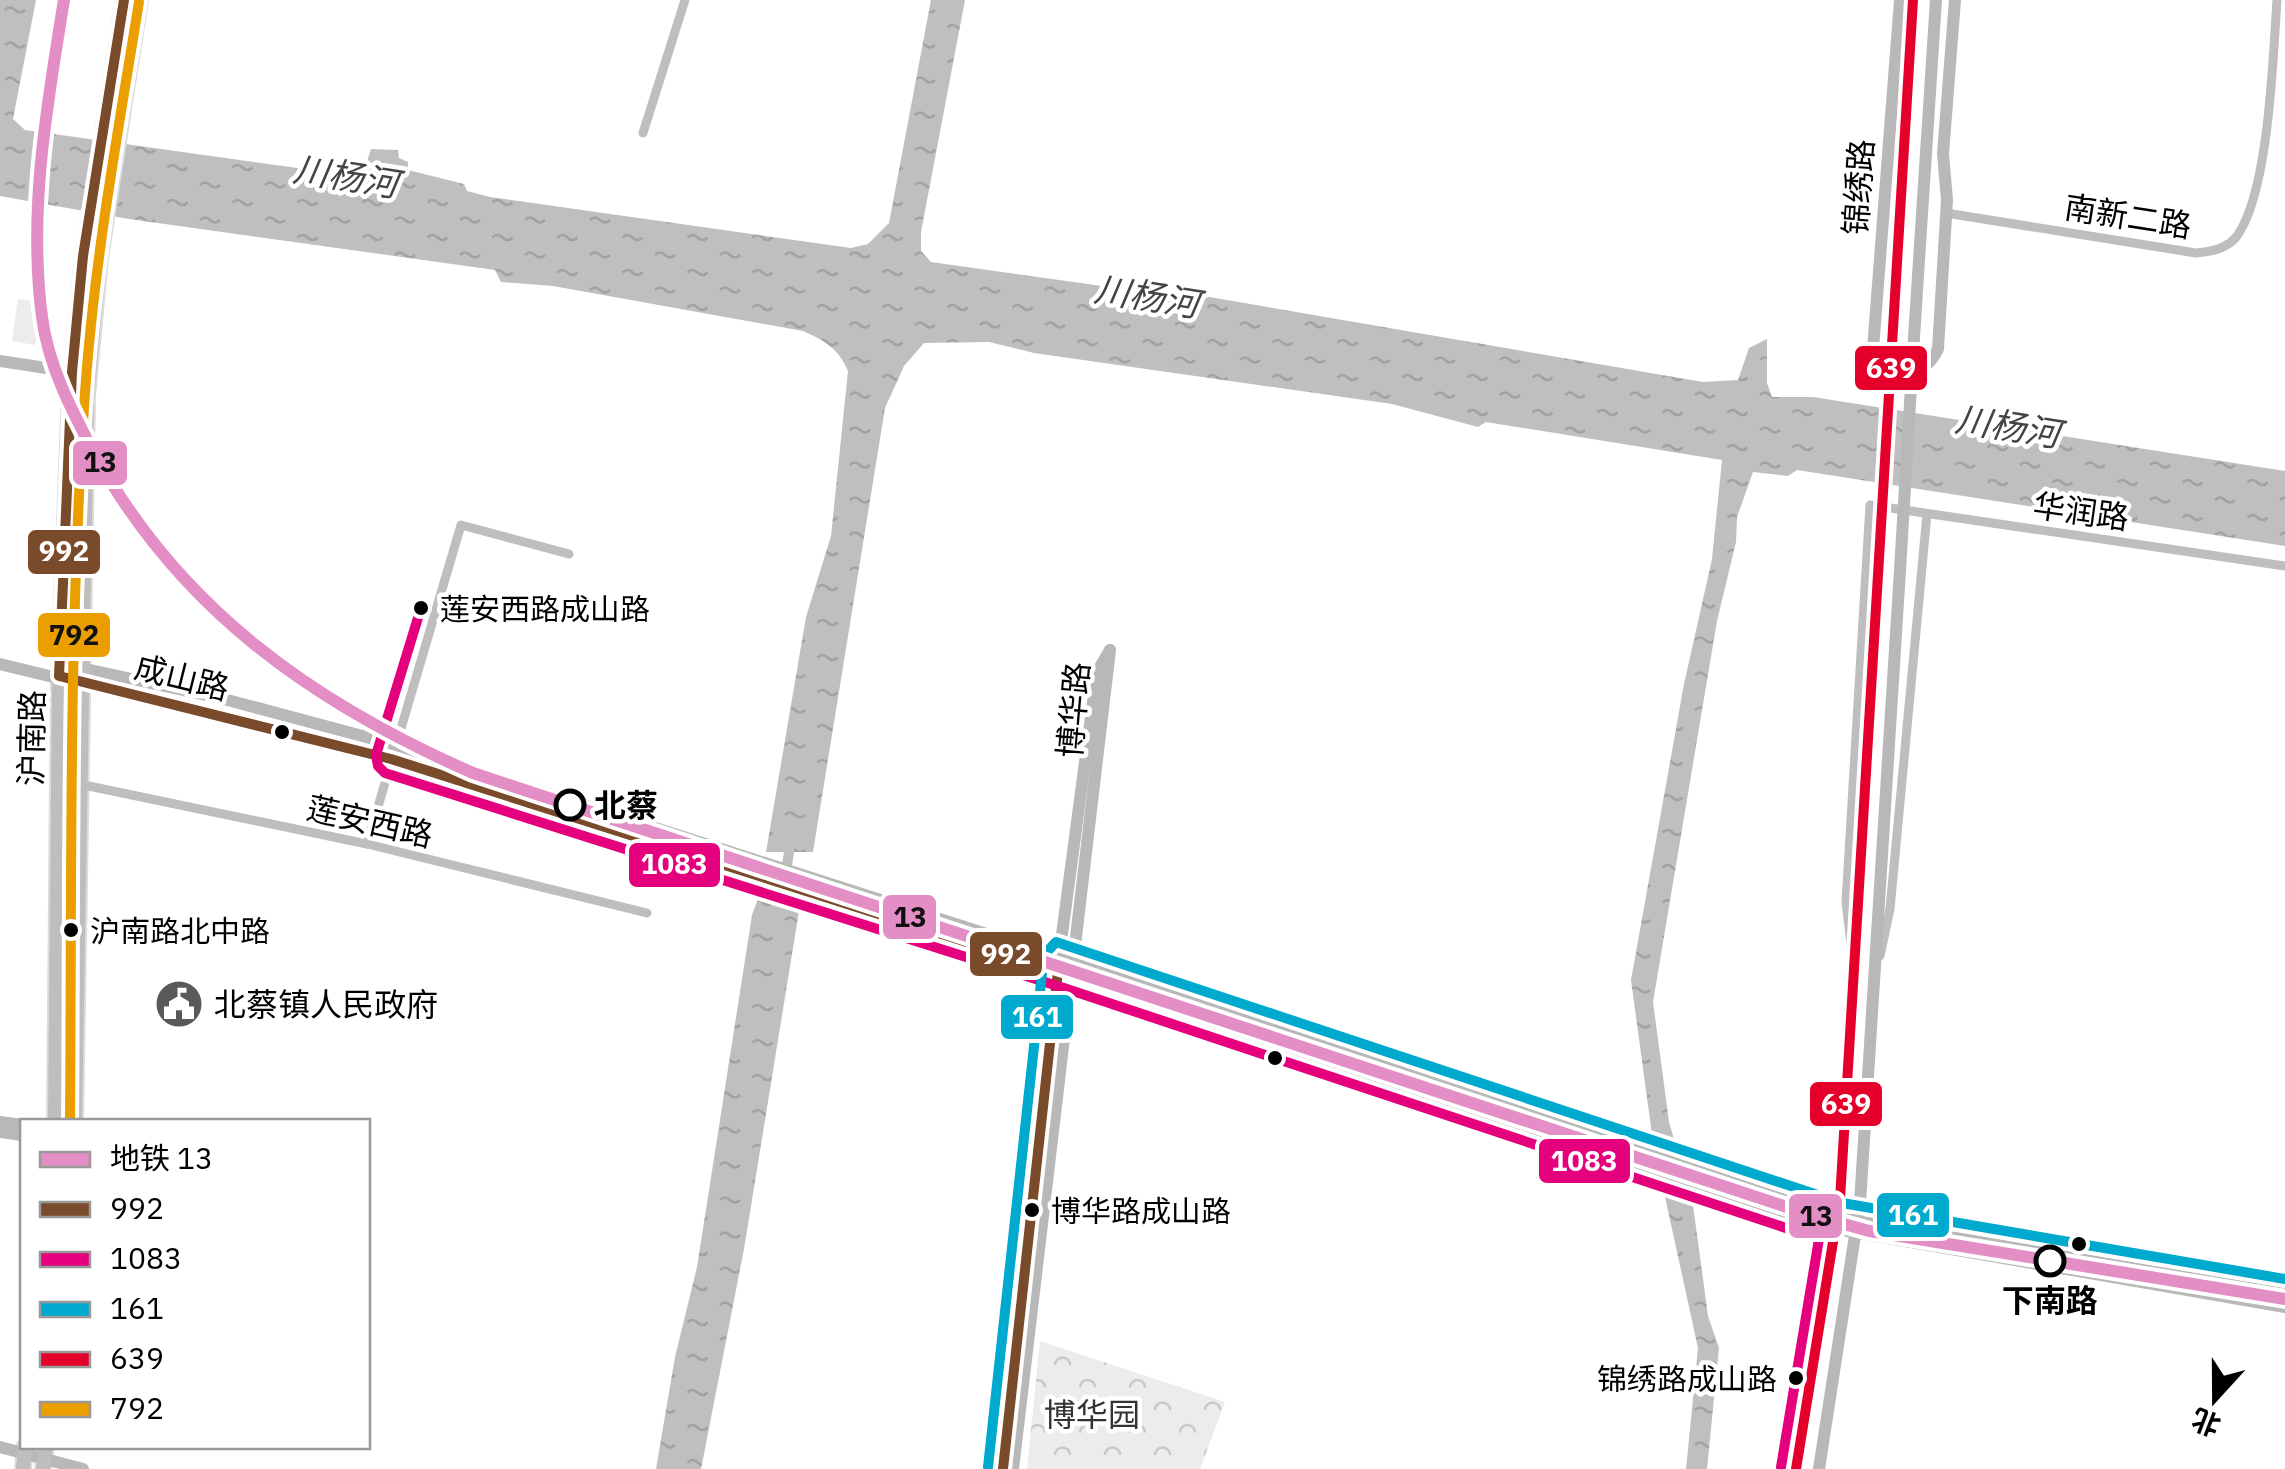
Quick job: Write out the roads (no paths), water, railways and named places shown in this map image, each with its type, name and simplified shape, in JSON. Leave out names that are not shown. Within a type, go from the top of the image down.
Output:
[{"type":"main road","name":"沪南路","points":[[55,1119],[60,676],[72,372],[83,256],[124,0]]},
{"type":"main road","name":"沪南路","points":[[74,1119],[87,396],[100,257],[124,124],[140,0]]},
{"type":"main road","name":"锦绣路","points":[[1900,0],[1873,349],[1883,367],[1895,372],[1919,371],[1931,363],[1938,350],[1946,213],[1942,154],[1955,0]]},
{"type":"main road","name":"锦绣路","points":[[1796,1469],[1837,1223],[1914,0]]},
{"type":"main road","name":"锦绣路","points":[[1819,1469],[1857,1228],[1936,0]]},
{"type":"main road","points":[[0,361],[72,372]]},
{"type":"main road","name":"博华路","points":[[1003,1469],[1064,966],[1110,650],[1096,672],[1064,966],[1013,1469]]},
{"type":"main road","name":"成山路","points":[[0,664],[60,676],[81,675],[394,752],[1064,966],[1837,1223],[2285,1307]]},
{"type":"main road","name":"成山路","points":[[1857,1228],[2285,1294]]},
{"type":"main road","points":[[0,1448],[84,1469]]},
{"type":"street","points":[[642,134],[686,0]]},
{"type":"street","name":"南新二路","points":[[1946,213],[2196,253],[2212,252],[2234,240],[2245,222],[2265,130],[2276,0]]},
{"type":"street","name":"华润路","points":[[1855,980],[1846,902],[1870,505],[2285,566]]},
{"type":"street","points":[[1874,983],[1890,909],[1926,514]]},
{"type":"street","points":[[368,844],[461,525],[569,554]]},
{"type":"street","name":"莲安西路","points":[[79,784],[368,844],[647,913]]},
{"type":"water","name":"川杨河","points":[[0,0],[36,0],[13,119],[25,130],[362,177],[371,149],[398,150],[399,158],[408,162],[408,170],[464,184],[467,191],[490,197],[851,248],[868,244],[889,223],[931,0],[965,0],[921,232],[921,251],[931,262],[1131,290],[1140,285],[1703,382],[1738,380],[1749,348],[1767,339],[1767,383],[1772,397],[1813,397],[2285,471],[2285,546],[1797,470],[1788,476],[1753,472],[1737,517],[1736,542],[1717,621],[1653,1002],[1669,1122],[1693,1205],[1708,1316],[1719,1348],[1707,1469],[1686,1469],[1698,1348],[1653,1142],[1631,980],[1684,684],[1712,559],[1722,460],[1486,422],[1478,427],[1392,404],[1034,353],[989,342],[924,343],[904,366],[885,408],[813,852],[766,852],[806,617],[831,536],[848,371],[835,351],[803,331],[553,286],[501,282],[495,270],[129,219],[0,196]]},
{"type":"water","points":[[761,890],[800,905],[744,1249],[701,1469],[656,1469],[675,1357],[697,1267],[752,915]]},
{"type":"waterway","points":[[780,911],[791,839]]},
{"type":"metro line","name":"13","points":[[64,0],[41,158],[37,238],[42,317],[61,386],[93,451],[127,507],[166,558],[255,645],[358,715],[473,773],[1808,1214],[1869,1231],[2285,1299]]},
{"type":"place","name":"莲安西路成山路","points":[[421,608]]},
{"type":"place","name":"北蔡","points":[[570,805]]},
{"type":"place","name":"沪南路北中路","points":[[71,930]]},
{"type":"place","name":"北蔡镇人民政府","points":[[179,1004]]},
{"type":"place","name":"博华路成山路","points":[[1032,1210]]},
{"type":"place","name":"下南路","points":[[2050,1261]]},
{"type":"place","name":"锦绣路成山路","points":[[1796,1378]]},
{"type":"park label","name":"博华园","points":[[1092,1414]]}]
